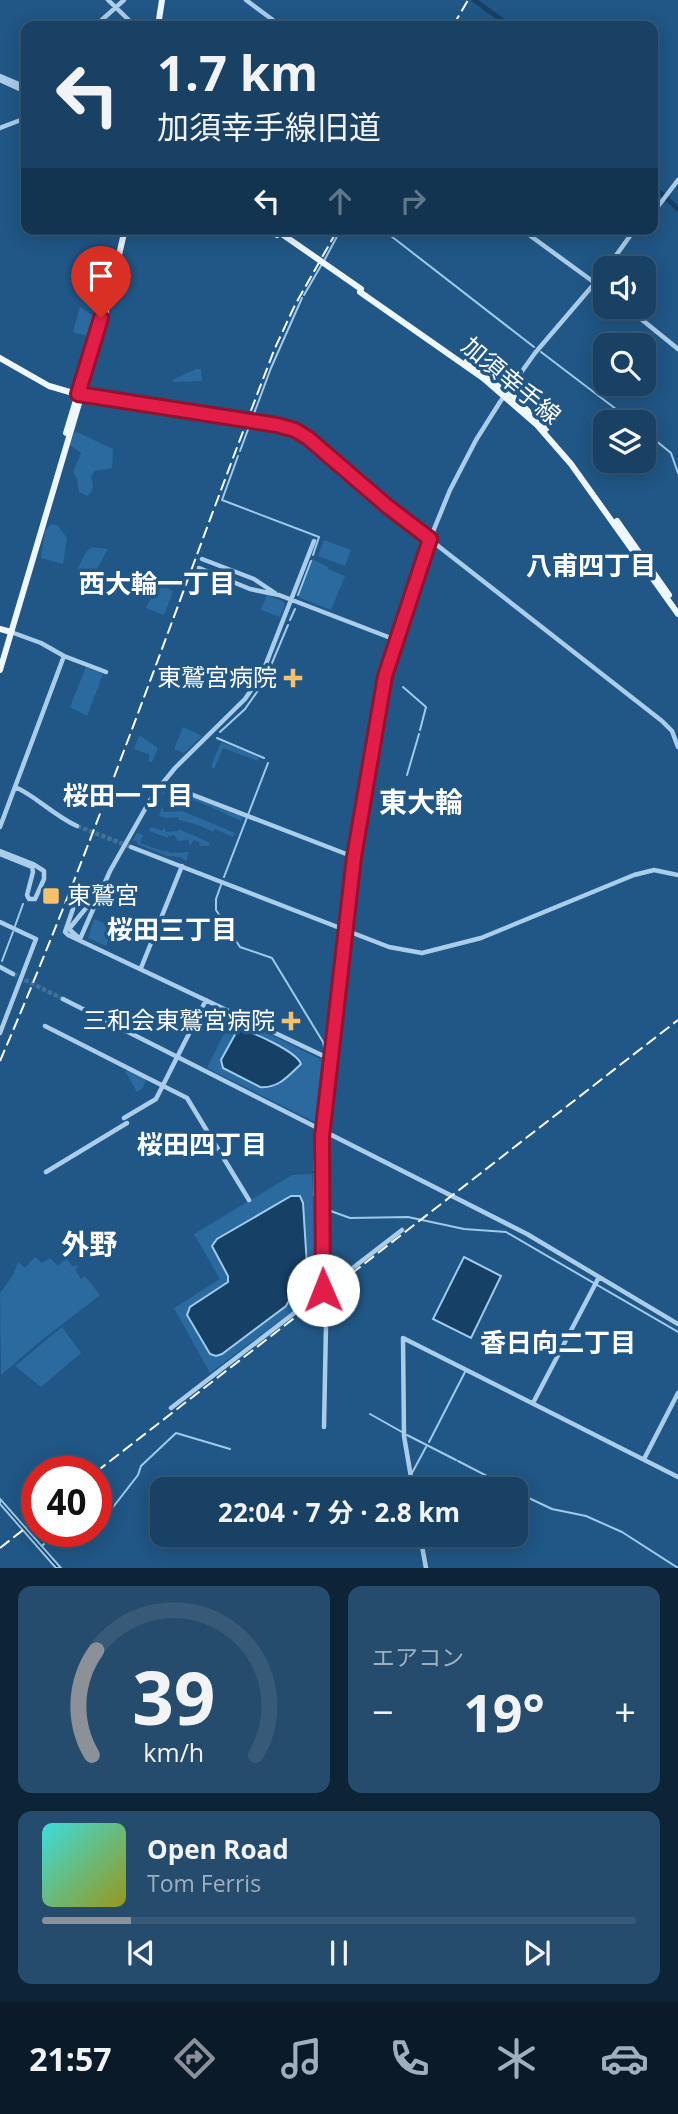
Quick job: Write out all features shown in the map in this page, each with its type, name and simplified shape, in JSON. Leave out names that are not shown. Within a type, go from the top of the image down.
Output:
[{"type":"main road","points":[[157,21],[161,0]]},
{"type":"main road","points":[[0,670],[110,296],[122,235]]},
{"type":"main road","name":"加須幸手線","points":[[281,235],[506,393],[540,422],[578,467],[678,608]]},
{"type":"main road","points":[[0,358],[50,386],[80,395]]},
{"type":"main road","name":"加須幸手線","points":[[506,393],[563,454],[678,614]]},
{"type":"main road","points":[[0,629],[10,632]]},
{"type":"main road","points":[[0,658],[10,632]]},
{"type":"street","points":[[107,0],[129,21]]},
{"type":"street","points":[[100,21],[124,0]]},
{"type":"street","points":[[246,0],[274,21]]},
{"type":"street","points":[[0,78],[21,88]]},
{"type":"street","points":[[0,128],[21,120]]},
{"type":"street","points":[[658,207],[678,180]]},
{"type":"street","points":[[529,235],[593,283]]},
{"type":"street","points":[[615,256],[631,235]]},
{"type":"street","points":[[324,1427],[326,1325],[323,1290],[322,1130],[354,857],[383,686],[430,539],[450,490],[481,431],[506,393],[535,353],[593,286]]},
{"type":"street","points":[[641,319],[678,349]]},
{"type":"street","points":[[80,395],[287,427],[304,435],[387,506],[662,721],[672,731],[678,747]]},
{"type":"street","points":[[80,939],[110,871],[162,783],[245,699],[256,683],[267,663],[314,541]]},
{"type":"street","points":[[202,559],[254,579],[279,595]]},
{"type":"street","points":[[199,568],[250,589],[279,595],[396,640]]},
{"type":"street","points":[[10,632],[106,672]]},
{"type":"street","points":[[0,827],[64,656]]},
{"type":"street","points":[[162,783],[354,857]]},
{"type":"street","points":[[15,787],[77,826]]},
{"type":"street","points":[[131,847],[389,947],[426,952],[481,938],[634,875],[654,870],[678,875]]},
{"type":"street","points":[[0,852],[33,864],[44,872],[44,879],[35,899],[29,899],[27,895],[32,867],[0,852]]},
{"type":"street","points":[[141,968],[182,866]]},
{"type":"street","points":[[80,939],[69,929],[84,914],[86,904],[80,901],[75,903],[65,930],[71,937],[330,1059]]},
{"type":"street","points":[[0,922],[36,939],[0,1033]]},
{"type":"street","points":[[0,967],[13,974]]},
{"type":"street","points":[[64,999],[527,1234],[597,1281],[678,1324]]},
{"type":"street","points":[[46,1172],[155,1100],[206,1000]]},
{"type":"street","points":[[45,1026],[189,1100],[249,1200]]},
{"type":"street","points":[[171,1408],[402,1230]]},
{"type":"street","points":[[533,1403],[597,1281]]},
{"type":"street","points":[[411,1477],[404,1436],[403,1338],[678,1477]]},
{"type":"street","points":[[644,1459],[678,1393]]},
{"type":"street","points":[[423,1547],[426,1568]]},
{"type":"shaded area","points":[[80,307],[96,317],[91,337],[73,332]]},
{"type":"shaded area","points":[[201,369],[202,381],[174,382],[173,380]]},
{"type":"shaded area","points":[[75,431],[113,449],[112,468],[95,471],[91,476],[92,489],[87,496],[79,492],[73,472],[81,453],[70,445]]},
{"type":"shaded area","points":[[51,524],[57,525],[67,538],[63,564],[41,558],[45,531]]},
{"type":"shaded area","points":[[324,540],[351,550],[345,566],[318,556]]},
{"type":"shaded area","points":[[92,547],[108,549],[91,579],[76,572],[86,552]]},
{"type":"shaded area","points":[[312,559],[345,576],[331,610],[298,597]]},
{"type":"shaded area","points":[[157,583],[173,591],[164,615],[146,608]]},
{"type":"shaded area","points":[[267,595],[283,601],[285,605],[280,617],[261,610]]},
{"type":"shaded area","points":[[86,667],[103,674],[87,716],[70,707]]},
{"type":"shaded area","points":[[183,727],[202,736],[184,753],[174,749]]},
{"type":"shaded area","points":[[139,735],[158,748],[152,762],[148,761],[150,755],[134,749]]},
{"type":"shaded area","points":[[221,742],[259,757],[258,761],[223,748],[214,769],[211,767]]},
{"type":"shaded area","points":[[168,788],[243,818],[240,823],[240,820],[199,802],[172,798],[174,794],[166,791],[161,794]]},
{"type":"shaded area","points":[[162,806],[164,812],[182,811],[235,833],[233,837],[215,829],[213,832],[179,820],[179,817],[159,816]]},
{"type":"shaded area","points":[[151,827],[162,831],[164,827],[166,832],[178,831],[181,828],[210,843],[208,846],[200,846],[199,842],[193,840],[190,846],[188,840],[178,841],[174,835],[168,838],[149,831]]},
{"type":"shaded area","points":[[137,833],[143,835],[140,843],[170,853],[189,852],[186,861],[181,857],[167,856],[137,844],[138,842],[133,840]]},
{"type":"shaded area","points":[[94,919],[114,927],[106,946],[88,938]]},
{"type":"shaded area","points":[[233,1016],[322,1060],[315,1122],[207,1068]]},
{"type":"shaded area","points":[[238,1029],[273,1043],[298,1059],[301,1064],[284,1080],[267,1087],[260,1087],[223,1068],[221,1060]]},
{"type":"shaded area","points":[[127,1069],[146,1079],[143,1088],[137,1092],[126,1073]]},
{"type":"shaded area","points":[[312,1174],[313,1194],[320,1209],[319,1291],[210,1373],[174,1308],[220,1279],[194,1234],[292,1175]]},
{"type":"shaded area","points":[[291,1196],[300,1196],[303,1203],[307,1266],[297,1273],[292,1295],[286,1306],[222,1354],[210,1354],[187,1315],[190,1307],[228,1282],[228,1276],[212,1246],[217,1239]]},
{"type":"shaded area","points":[[35,1257],[42,1263],[50,1258],[58,1266],[66,1258],[73,1267],[78,1267],[75,1269],[81,1279],[85,1276],[100,1295],[1,1375],[0,1293],[13,1275],[18,1262],[25,1268]]},
{"type":"shaded area","points":[[464,1257],[501,1276],[471,1338],[433,1319]]},
{"type":"shaded area","points":[[62,1327],[81,1353],[41,1387],[15,1366]]},
{"type":"shaded area","points":[[0,1499],[21,1523],[21,1528],[0,1504]]},
{"type":"shaded area","points":[[38,1547],[42,1547],[61,1568],[56,1568]]},
{"type":"waterway","points":[[474,0],[503,21]]},
{"type":"waterway","points":[[658,191],[678,209]]},
{"type":"waterway","points":[[325,259],[338,235]]},
{"type":"waterway","points":[[390,235],[534,347]]},
{"type":"waterway","points":[[304,295],[322,264]]},
{"type":"waterway","points":[[240,451],[271,368],[302,298]]},
{"type":"waterway","points":[[541,352],[617,410]]},
{"type":"waterway","points":[[656,441],[671,453],[678,473]]},
{"type":"waterway","points":[[238,456],[222,500],[319,537],[313,555]]},
{"type":"waterway","points":[[298,595],[311,561]]},
{"type":"waterway","points":[[290,620],[295,609]]},
{"type":"waterway","points":[[264,682],[288,625]]},
{"type":"waterway","points":[[403,687],[426,707],[420,730]]},
{"type":"waterway","points":[[220,732],[245,709],[259,689]]},
{"type":"waterway","points":[[407,775],[419,734]]},
{"type":"waterway","points":[[217,738],[264,758]]},
{"type":"waterway","points":[[224,877],[268,763]]},
{"type":"waterway","points":[[221,885],[216,899],[216,910],[240,947],[272,958],[323,1042],[325,1051]]},
{"type":"waterway","points":[[15,926],[23,904]]},
{"type":"waterway","points":[[2,961],[13,932]]},
{"type":"waterway","points":[[317,1120],[323,1069]]},
{"type":"waterway","points":[[314,1170],[315,1135]]},
{"type":"waterway","points":[[314,1174],[314,1195],[319,1204]]},
{"type":"waterway","points":[[328,1210],[350,1218],[408,1217],[464,1229],[506,1232],[678,1332]]},
{"type":"waterway","points":[[429,1442],[465,1372]]},
{"type":"waterway","points":[[370,1414],[402,1432]]},
{"type":"waterway","points":[[112,1508],[138,1475],[141,1466],[176,1433],[230,1449]]},
{"type":"waterway","points":[[407,1435],[456,1460]]},
{"type":"waterway","points":[[412,1473],[426,1447]]},
{"type":"waterway","points":[[458,1461],[489,1477]]},
{"type":"waterway","points":[[528,1498],[552,1509],[586,1516],[622,1532],[678,1568]]},
{"type":"tunnel","points":[[77,826],[131,847]]},
{"type":"tunnel","points":[[13,974],[63,999]]},
{"type":"railway","points":[[456,21],[468,0]]},
{"type":"railway","points":[[0,1061],[73,884],[275,348],[295,305],[335,235]]},
{"type":"railway","points":[[112,1460],[678,1020]]},
{"type":"railway","points":[[0,1548],[21,1532]]},
{"type":"place","name":"東鷲宮病院","points":[[293,678]]},
{"type":"place","name":"東鷲宮","points":[[51,896]]},
{"type":"place","name":"三和会東鷲宮病院","points":[[291,1021]]},
{"type":"district","name":"八甫四丁目","points":[[591,566]]},
{"type":"district","name":"西大輪一丁目","points":[[157,584]]},
{"type":"district","name":"桜田一丁目","points":[[128,796]]},
{"type":"district","name":"東大輪","points":[[421,802]]},
{"type":"district","name":"桜田三丁目","points":[[172,930]]},
{"type":"district","name":"桜田四丁目","points":[[202,1145]]},
{"type":"district","name":"外野","points":[[89,1244]]},
{"type":"district","name":"香日向二丁目","points":[[558,1343]]},
{"type":"route","points":[[101,318],[78,394],[295,430],[430,539],[385,676],[354,857],[322,1137],[323,1290]]}]
